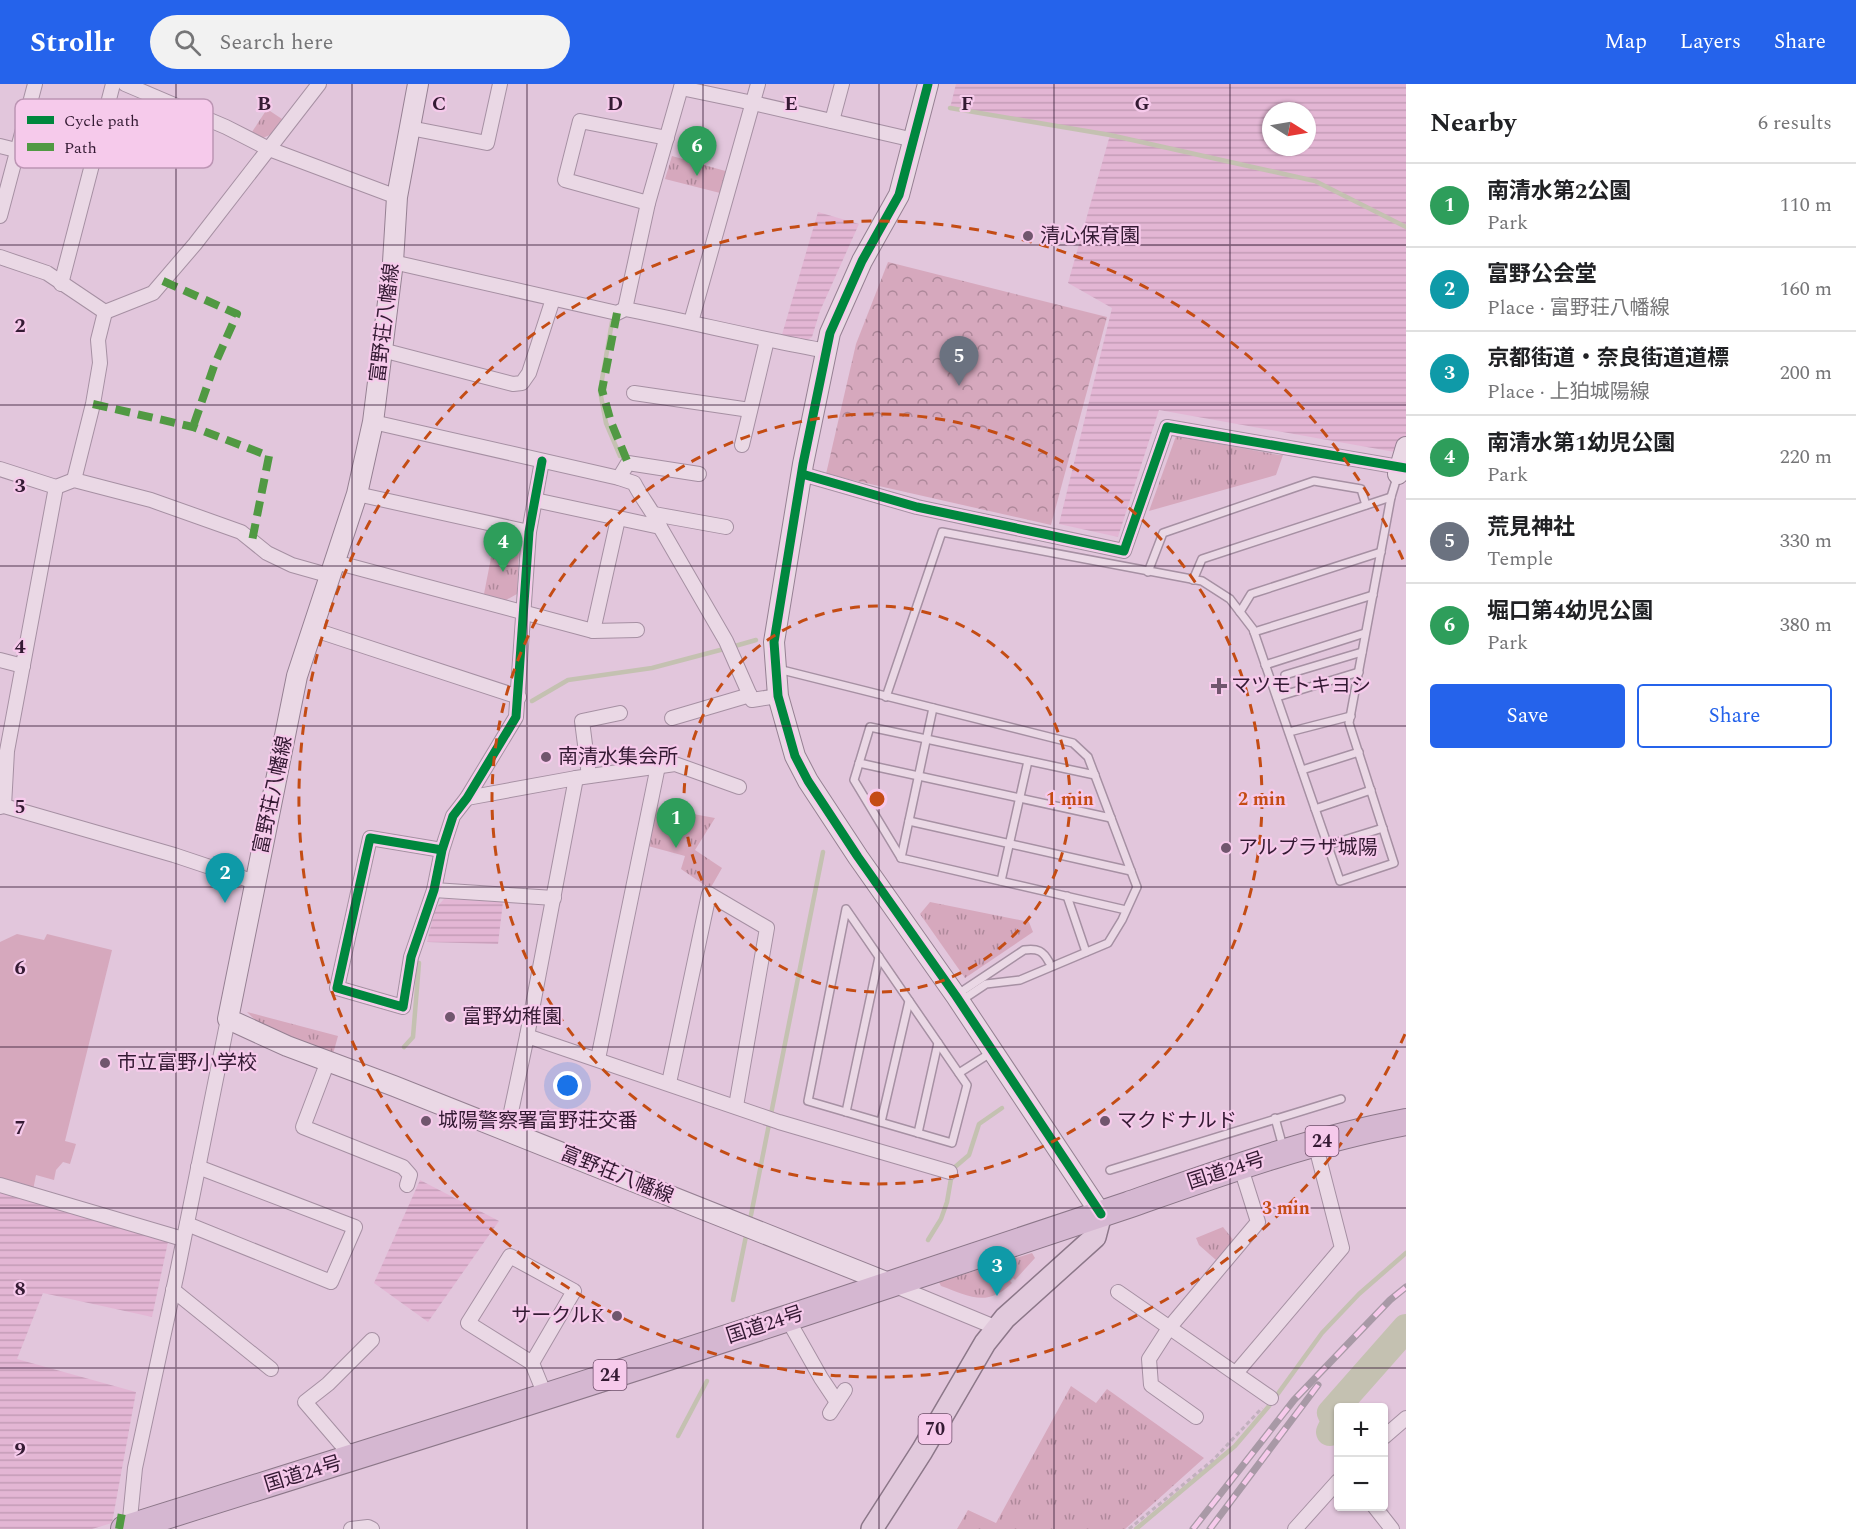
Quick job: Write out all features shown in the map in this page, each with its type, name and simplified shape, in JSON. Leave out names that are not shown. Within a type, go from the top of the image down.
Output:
[{"type":"highway","name":"国道24号","points":[[125,1524],[353,1458],[788,1318],[1101,1214],[1240,1165],[1315,1143],[1406,1122]]},
{"type":"main road","name":"富野荘八幡線","points":[[418,84],[397,197],[393,262],[373,422],[357,494],[297,676],[228,1019],[287,1046],[891,1284]]},
{"type":"main road","points":[[928,84],[898,195],[862,261],[830,333],[802,474],[774,642],[778,696],[795,756],[808,781],[1101,1214]]},
{"type":"main road","points":[[1402,470],[1406,447]]},
{"type":"main road","name":"70","points":[[872,1529],[922,1451],[986,1343],[1005,1318],[1095,1237],[1101,1214]]},
{"type":"street","points":[[30,99],[34,84]]},
{"type":"street","points":[[109,99],[113,84]]},
{"type":"street","points":[[124,84],[160,99]]},
{"type":"street","points":[[105,312],[153,293],[195,244],[319,84]]},
{"type":"street","points":[[410,128],[487,144],[500,84]]},
{"type":"street","points":[[691,322],[758,84]]},
{"type":"street","points":[[832,121],[842,84]]},
{"type":"street","points":[[625,309],[648,203],[681,86],[914,140]]},
{"type":"street","points":[[648,203],[565,180],[580,121],[667,138]]},
{"type":"street","points":[[213,122],[269,149],[397,197]]},
{"type":"street","points":[[0,146],[15,150]]},
{"type":"street","points":[[0,216],[15,154]]},
{"type":"street","points":[[61,284],[91,168]]},
{"type":"street","points":[[0,257],[47,273],[105,312]]},
{"type":"street","points":[[393,262],[617,313],[625,309],[826,351]]},
{"type":"street","points":[[382,350],[513,384],[522,383],[530,374],[554,299]]},
{"type":"street","points":[[74,480],[93,404],[100,363],[98,340],[105,312]]},
{"type":"street","points":[[742,445],[766,340]]},
{"type":"street","points":[[634,393],[750,410]]},
{"type":"street","points":[[373,422],[634,483],[726,641],[752,700],[778,696]]},
{"type":"street","points":[[802,474],[917,507],[1124,551],[1167,427],[1402,470]]},
{"type":"street","points":[[442,850],[370,838],[337,988],[403,1007],[411,957],[434,890],[442,850],[453,816],[467,798],[516,717],[528,532],[542,461]]},
{"type":"street","points":[[619,478],[628,463],[699,474]]},
{"type":"street","points":[[0,469],[56,487],[74,480],[151,500],[241,532],[267,553],[292,565],[333,569],[593,631],[637,630]]},
{"type":"street","points":[[56,487],[7,751],[2,806],[174,855],[255,882]]},
{"type":"street","points":[[357,494],[528,532]]},
{"type":"street","points":[[535,500],[660,527]]},
{"type":"street","points":[[654,514],[726,527]]},
{"type":"street","points":[[593,631],[618,519]]},
{"type":"street","points":[[312,629],[519,697]]},
{"type":"street","points":[[0,660],[23,666]]},
{"type":"street","points":[[672,718],[750,695]]},
{"type":"street","points":[[507,1131],[554,898],[583,777],[582,721],[620,713]]},
{"type":"street","points":[[467,798],[583,777],[675,764],[739,788]]},
{"type":"street","points":[[598,1059],[658,766]]},
{"type":"street","points":[[434,890],[554,898]]},
{"type":"street","points":[[669,1083],[709,894],[767,928],[736,1106]]},
{"type":"street","points":[[125,1524],[228,1019]]},
{"type":"street","points":[[527,1036],[779,1122],[950,1172]]},
{"type":"street","points":[[328,1061],[303,1126],[404,1167],[410,1175],[407,1185]]},
{"type":"street","points":[[1236,1373],[1342,1248],[1315,1143]]},
{"type":"street","points":[[1196,1417],[1151,1385],[1149,1359],[1169,1328],[1258,1222],[1240,1165]]},
{"type":"street","points":[[187,1224],[331,1282],[355,1227],[198,1167]]},
{"type":"street","points":[[0,1185],[183,1239]]},
{"type":"street","points":[[532,1363],[574,1291],[510,1256],[468,1323],[532,1363],[545,1395]]},
{"type":"street","points":[[891,1284],[997,1328]]},
{"type":"street","points":[[173,1290],[271,1369]]},
{"type":"street","points":[[1118,1292],[1271,1398]]},
{"type":"street","points":[[788,1318],[837,1402]]},
{"type":"street","points":[[353,1458],[305,1402],[328,1384],[372,1340]]},
{"type":"street","points":[[1388,1433],[1406,1418]]},
{"type":"street","points":[[1295,1529],[1310,1523],[1334,1487]]},
{"type":"street","points":[[1378,1511],[1392,1529]]},
{"type":"street","points":[[351,1529],[369,1527],[372,1529]]},
{"type":"lane","points":[[886,696],[942,532],[1202,581],[1230,599],[1254,632],[1340,881],[1394,863],[1349,723],[1391,497],[1402,470]]},
{"type":"lane","points":[[1148,572],[1163,533],[1314,481],[1361,489],[1366,505]]},
{"type":"lane","points":[[1193,580],[1202,559],[1391,497]]},
{"type":"lane","points":[[1240,612],[1251,594],[1381,552]]},
{"type":"lane","points":[[1254,632],[1373,595]]},
{"type":"lane","points":[[1265,665],[1365,633]]},
{"type":"lane","points":[[1285,675],[1362,652]]},
{"type":"lane","points":[[776,669],[1073,743],[1088,757],[1137,887],[1108,944],[1020,980],[986,984],[957,999]]},
{"type":"lane","points":[[1277,697],[1359,672]]},
{"type":"lane","points":[[901,858],[933,708]]},
{"type":"lane","points":[[1289,732],[1350,716]]},
{"type":"lane","points":[[1095,775],[870,727],[854,780],[901,858],[1126,910]]},
{"type":"lane","points":[[1302,770],[1359,752]]},
{"type":"lane","points":[[1001,881],[1028,761]]},
{"type":"lane","points":[[859,763],[1111,818]]},
{"type":"lane","points":[[1315,809],[1371,790]]},
{"type":"lane","points":[[909,821],[1131,871]]},
{"type":"lane","points":[[1328,845],[1383,828]]},
{"type":"lane","points":[[1067,896],[1086,952]]},
{"type":"lane","points":[[846,909],[879,957],[967,1085],[952,1143],[808,1101],[846,909]]},
{"type":"lane","points":[[957,999],[1024,950],[1035,948],[1044,953],[1049,962]]},
{"type":"lane","points":[[846,1112],[879,957]]},
{"type":"lane","points":[[881,1122],[909,1000]]},
{"type":"lane","points":[[918,1133],[938,1043]]},
{"type":"lane","points":[[959,1073],[992,1052]]},
{"type":"lane","points":[[1110,1170],[1341,1099]]},
{"type":"lane","points":[[1275,1119],[1285,1152]]},
{"type":"path","points":[[1129,1529],[1213,1460],[1271,1398]]},
{"type":"shaded area","points":[[956,84],[1406,84],[1406,454],[1159,410],[1118,537],[1059,524],[1112,308],[1068,283],[1110,135],[950,108]]},
{"type":"shaded area","points":[[818,212],[859,224],[820,311],[812,337],[804,342],[781,338]]},
{"type":"shaded area","points":[[444,899],[503,902],[498,944],[427,942],[435,909]]},
{"type":"shaded area","points":[[420,1180],[499,1221],[428,1322],[374,1283]]},
{"type":"shaded area","points":[[0,1192],[168,1242],[152,1317],[43,1293],[17,1359],[136,1392],[112,1523],[92,1529],[0,1529]]},
{"type":"shaded area","points":[[1373,1366],[1340,1403],[1334,1403],[1334,1410],[1327,1418],[1325,1409],[1354,1368]]},
{"type":"green space","points":[[267,109],[282,119],[272,134],[263,138],[252,132]]},
{"type":"green space","points":[[672,156],[729,172],[724,194],[665,179]]},
{"type":"green space","points":[[888,262],[1107,317],[1051,525],[826,474],[856,344]]},
{"type":"green space","points":[[1176,436],[1283,455],[1276,475],[1149,511]]},
{"type":"green space","points":[[495,537],[511,540],[519,550],[517,594],[506,600],[484,594]]},
{"type":"green space","points":[[655,807],[715,818],[695,850],[722,868],[710,889],[681,869],[685,856],[648,846]]},
{"type":"green space","points":[[930,902],[1029,922],[1033,932],[965,978],[920,914]]},
{"type":"green space","points":[[17,934],[44,940],[47,934],[112,950],[65,1141],[76,1144],[70,1164],[63,1162],[56,1170],[54,1180],[36,1175],[33,1190],[0,1179],[0,942]]},
{"type":"green space","points":[[247,1012],[338,1036],[333,1054],[261,1026]]},
{"type":"green space","points":[[1223,1227],[1234,1241],[1216,1260],[1199,1245],[1196,1238]]},
{"type":"green space","points":[[1032,1253],[1035,1258],[1015,1280],[1013,1278],[1010,1281],[1012,1283],[1003,1291],[986,1298],[969,1296],[941,1286],[939,1282]]},
{"type":"green space","points":[[1071,1386],[1096,1403],[1107,1389],[1204,1458],[1125,1529],[957,1529],[968,1510],[996,1523]]},
{"type":"waterway","points":[[950,108],[1110,135],[1315,181],[1406,227]]},
{"type":"waterway","points":[[612,322],[600,391],[606,423],[620,456]]},
{"type":"waterway","points":[[735,646],[756,640]]},
{"type":"waterway","points":[[532,701],[568,680],[652,668],[724,649]]},
{"type":"waterway","points":[[751,1215],[823,852]]},
{"type":"waterway","points":[[404,1047],[413,1037],[419,963]]},
{"type":"waterway","points":[[928,1240],[941,1219],[947,1202],[952,1173],[955,1167],[969,1155],[979,1124],[1002,1108]]},
{"type":"waterway","points":[[733,1300],[746,1236]]},
{"type":"waterway","points":[[1136,1529],[1235,1446],[1269,1406],[1322,1333],[1359,1294],[1406,1253]]},
{"type":"waterway","points":[[1330,1432],[1335,1421],[1331,1413],[1406,1328]]},
{"type":"waterway","points":[[678,1436],[707,1381]]},
{"type":"railway","points":[[1193,1529],[1294,1400],[1390,1300],[1406,1287]]},
{"type":"railway","points":[[1210,1529],[1318,1385]]},
{"type":"marked path","points":[[163,281],[237,314],[214,366],[193,427]]},
{"type":"marked path","points":[[617,313],[602,390],[611,422],[628,463]]},
{"type":"marked path","points":[[93,404],[193,427],[269,456],[252,541]]},
{"type":"marked path","points":[[119,1529],[123,1507]]},
{"type":"cycle path","points":[[928,84],[899,195],[862,261],[830,333],[803,464],[774,642],[778,696],[795,756],[808,781],[858,857],[956,996],[1101,1214]]},
{"type":"cycle path","points":[[802,474],[917,507],[1124,551],[1167,427],[1406,468]]},
{"type":"cycle path","points":[[442,850],[370,838],[337,988],[403,1007],[411,957],[434,890],[442,850],[453,816],[467,798],[516,717],[529,532],[542,461]]},
{"type":"place","name":"堀口第4幼児公園","points":[[697,176]]},
{"type":"place","name":"清心保育園","points":[[1028,236]]},
{"type":"place","name":"荒見神社","points":[[959,386]]},
{"type":"place","name":"南清水第1幼児公園","points":[[503,572]]},
{"type":"place","name":"マツモトキヨシ","points":[[1219,686]]},
{"type":"place","name":"南清水集会所","points":[[546,757]]},
{"type":"place","name":"南清水第2公園","points":[[676,848]]},
{"type":"place","name":"アルプラザ城陽","points":[[1226,848]]},
{"type":"place","name":"富野公会堂","points":[[225,903]]},
{"type":"place","name":"富野幼稚園","points":[[450,1017]]},
{"type":"place","name":"市立富野小学校","points":[[105,1063]]},
{"type":"place","name":"城陽警察署富野荘交番","points":[[426,1121]]},
{"type":"place","name":"マクドナルド","points":[[1105,1121]]},
{"type":"place","name":"京都街道・奈良街道道標","points":[[997,1296]]},
{"type":"place","name":"サークルK","points":[[617,1316]]}]
